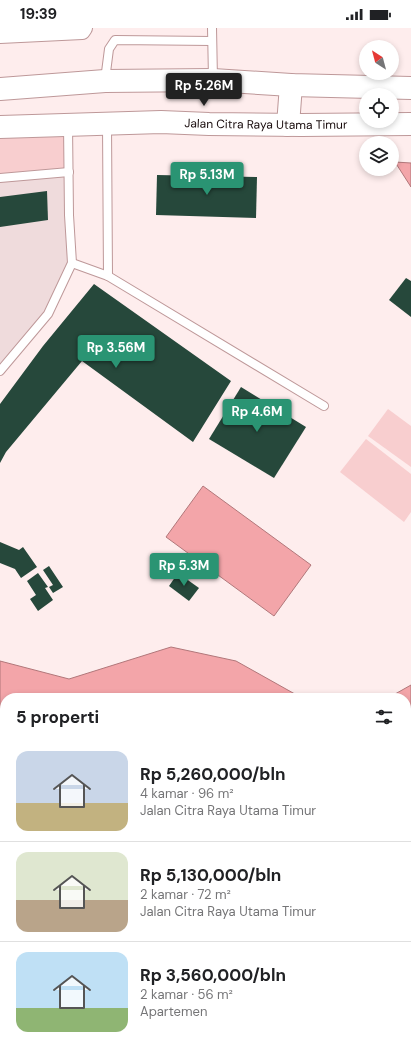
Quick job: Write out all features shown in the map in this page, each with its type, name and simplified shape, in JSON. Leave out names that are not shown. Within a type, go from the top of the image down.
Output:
[{"type":"main road","points":[[0,88],[105,81],[213,80],[291,85],[411,88]]},
{"type":"main road","points":[[288,125],[291,85]]},
{"type":"main road","name":"Jalan Citra Raya Utama Timur","points":[[0,127],[161,122],[288,125],[411,124]]},
{"type":"street","points":[[0,36],[82,30],[84,28]]},
{"type":"lane","points":[[212,28],[213,80]]},
{"type":"lane","points":[[105,81],[109,49],[115,40],[212,41]]},
{"type":"lane","points":[[107,124],[108,276]]},
{"type":"lane","points":[[0,371],[48,314],[72,263],[69,215],[68,125]]},
{"type":"lane","points":[[0,178],[68,172]]},
{"type":"lane","points":[[72,263],[108,276],[324,406]]},
{"type":"shaded area","points":[[66,125],[66,172],[0,177],[0,127]]},
{"type":"shaded area","points":[[399,162],[411,163],[411,187],[399,168]]},
{"type":"shaded area","points":[[66,172],[70,264],[47,313],[0,370],[0,179]]},
{"type":"shaded area","points":[[388,409],[411,426],[411,467],[368,436]]},
{"type":"shaded area","points":[[366,439],[411,474],[411,512],[404,522],[340,472]]},
{"type":"shaded area","points":[[203,486],[311,565],[274,616],[166,537]]},
{"type":"shaded area","points":[[171,647],[236,661],[293,693],[0,693],[0,661],[69,679]]},
{"type":"shaded area","points":[[411,685],[411,693],[397,693]]},
{"type":"building","points":[[157,175],[257,177],[256,218],[156,215]]},
{"type":"building","points":[[47,191],[48,220],[0,227],[0,197]]},
{"type":"building","points":[[406,278],[411,281],[411,317],[389,300]]},
{"type":"building","points":[[94,284],[231,381],[193,442],[82,361],[6,452],[0,463],[0,404],[43,346]]},
{"type":"building","points":[[241,387],[306,427],[274,478],[209,439]]},
{"type":"building","points":[[0,542],[19,550],[23,547],[37,567],[21,578],[15,569],[0,563]]},
{"type":"building","points":[[49,566],[63,587],[53,593],[49,587],[53,585],[43,570]]},
{"type":"building","points":[[38,573],[48,587],[45,588],[53,600],[38,611],[30,599],[36,595],[27,581]]},
{"type":"building","points":[[178,573],[199,588],[189,601],[169,586]]}]
